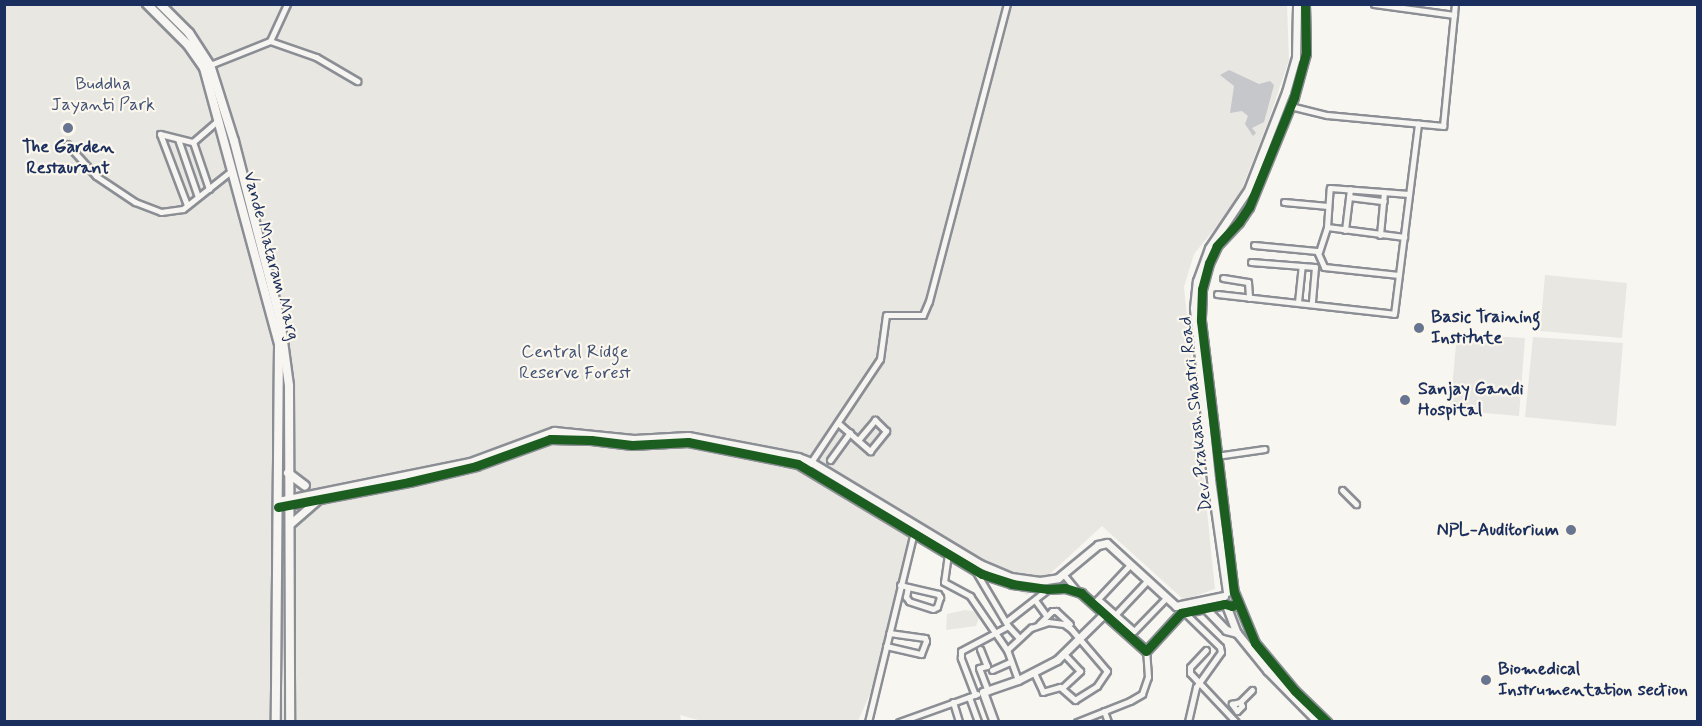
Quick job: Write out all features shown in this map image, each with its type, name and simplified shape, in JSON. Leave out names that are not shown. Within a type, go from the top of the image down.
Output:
[{"type":"main road","name":"Vande Mataram Marg","points":[[147,4],[188,45],[200,61],[279,345],[276,722]]},
{"type":"main road","name":"Vande Mataram Marg","points":[[160,4],[189,33],[210,65],[237,150],[280,319],[289,386],[290,722]]},
{"type":"main road","points":[[288,473],[305,486]]},
{"type":"street","points":[[270,41],[287,4]]},
{"type":"street","points":[[809,465],[880,359],[886,315],[923,315],[929,301],[1007,4]]},
{"type":"street","name":"Dev Prakash Shastri Road","points":[[1228,596],[1211,479],[1194,308],[1197,281],[1209,248],[1232,219],[1248,190],[1286,92],[1296,58],[1297,4]]},
{"type":"street","name":"Dev Prakash Shastri Road","points":[[1228,596],[1201,321],[1204,279],[1217,246],[1249,207],[1290,106],[1306,53],[1305,4]]},
{"type":"street","points":[[1374,4],[1454,15]]},
{"type":"street","points":[[1290,106],[1327,115],[1443,126],[1455,4]]},
{"type":"street","points":[[210,65],[270,41],[316,57],[357,81]]},
{"type":"street","points":[[193,142],[218,120]]},
{"type":"street","points":[[1217,294],[1391,315],[1395,312],[1418,124]]},
{"type":"street","points":[[187,205],[160,134],[193,142]]},
{"type":"street","points":[[178,139],[198,197]]},
{"type":"street","points":[[193,142],[209,189]]},
{"type":"street","points":[[67,144],[96,176],[135,202],[161,212],[183,209],[231,171]]},
{"type":"street","points":[[1399,275],[1324,267],[1319,252],[1327,227],[1330,188],[1409,194]]},
{"type":"street","points":[[1345,230],[1350,189]]},
{"type":"street","points":[[1380,235],[1384,192]]},
{"type":"street","points":[[1349,197],[1383,201]]},
{"type":"street","points":[[1284,202],[1328,206]]},
{"type":"street","points":[[1327,227],[1404,237]]},
{"type":"street","points":[[1254,245],[1319,252]]},
{"type":"street","points":[[1251,261],[1315,267],[1312,304]]},
{"type":"street","points":[[1298,302],[1302,266]]},
{"type":"street","points":[[1223,278],[1248,282],[1249,298]]},
{"type":"street","points":[[837,423],[850,432],[858,440],[872,451],[886,431],[875,420],[858,440]]},
{"type":"street","points":[[278,504],[323,492],[470,462],[554,431],[634,439],[688,436],[798,457],[976,571],[1012,584],[1048,589],[1065,588],[1079,593],[1115,615],[1134,631],[1164,600]]},
{"type":"street","points":[[830,460],[850,432]]},
{"type":"street","points":[[289,502],[317,500],[476,466],[555,438],[632,445],[688,442],[809,465],[990,570],[1040,581],[1064,575],[1098,545],[1112,544],[1220,647],[1219,657],[1198,684],[1188,722]]},
{"type":"street","points":[[1216,456],[1264,449]]},
{"type":"street","points":[[305,486],[323,492]]},
{"type":"street","points":[[1342,490],[1356,504]]},
{"type":"street","points":[[291,523],[317,500]]},
{"type":"street","points":[[871,721],[886,646],[914,532]]},
{"type":"street","points":[[948,554],[944,582],[970,596],[1007,650],[1018,680]]},
{"type":"street","points":[[1096,602],[1128,567]]},
{"type":"street","points":[[976,571],[1019,638]]},
{"type":"street","points":[[1064,575],[1079,593]]},
{"type":"street","points":[[1115,615],[1145,583]]},
{"type":"street","points":[[900,585],[908,587],[939,595],[937,607],[933,609],[909,602],[906,597],[908,587]]},
{"type":"street","points":[[980,649],[987,666],[979,668],[979,694],[980,722],[993,720],[979,694],[961,658],[961,651],[994,634],[1048,589]]},
{"type":"street","points":[[1228,596],[1232,606],[1238,602]]},
{"type":"street","points":[[1146,651],[1182,613],[1205,608],[1228,596]]},
{"type":"street","points":[[1228,596],[1237,633],[1267,670],[1318,722]]},
{"type":"street","points":[[1176,606],[1228,596],[1238,602],[1255,644],[1295,691],[1327,722]]},
{"type":"street","points":[[1035,600],[1046,615]]},
{"type":"street","points":[[1077,722],[1142,694],[1148,677],[1146,651],[1104,614],[1096,602]]},
{"type":"street","points":[[1205,608],[1228,631],[1237,633]]},
{"type":"street","points":[[1007,650],[1019,638],[1040,624],[1046,615],[1056,611],[1071,626]]},
{"type":"street","points":[[899,722],[1034,673],[1064,654],[1104,614]]},
{"type":"street","points":[[1040,624],[1064,624],[1081,639],[1106,668],[1107,675],[1090,692],[1075,700],[1062,688]]},
{"type":"street","points":[[886,646],[921,654],[926,641],[925,638],[889,633]]},
{"type":"street","points":[[1206,650],[1190,669],[1198,684],[1236,722]]},
{"type":"street","points":[[1034,673],[1043,692],[1062,688],[1080,671],[1064,654]]},
{"type":"street","points":[[992,670],[1010,662]]},
{"type":"street","points":[[1230,715],[1234,709],[1240,709],[1239,702],[1252,690]]},
{"type":"street","points":[[953,702],[959,722]]},
{"type":"street","points":[[1104,711],[1108,722]]},
{"type":"shaded area","points":[[1229,70],[1259,84],[1270,81],[1274,85],[1264,122],[1252,128],[1256,133],[1253,136],[1245,124],[1248,116],[1242,111],[1230,113],[1234,86],[1220,75]]},
{"type":"shaded area","points":[[1457,334],[1525,338],[1519,416],[1450,410]]},
{"type":"shaded area","points":[[1533,337],[1623,343],[1616,426],[1525,417]]},
{"type":"green space","name":"Central Ridge Reserve Forest","points":[[4,5],[1287,5],[1289,60],[1268,122],[1237,201],[1194,254],[1184,287],[1215,589],[1184,600],[1102,526],[1027,595],[914,536],[882,667],[858,721],[706,722],[680,715],[681,721],[5,721]]},
{"type":"green space","points":[[1545,275],[1627,283],[1622,338],[1540,331]]},
{"type":"green space","points":[[965,610],[973,611],[980,616],[976,626],[946,630],[947,614]]},
{"type":"cycle path","points":[[1305,4],[1306,53],[1294,97],[1249,207],[1217,246],[1209,263],[1202,289],[1201,321],[1234,592],[1255,643],[1295,691],[1327,722]]},
{"type":"cycle path","points":[[278,507],[409,482],[476,466],[550,439],[591,440],[632,445],[688,442],[798,464],[982,574],[1012,584],[1047,589],[1065,588],[1081,593],[1146,651],[1181,613],[1225,604],[1232,606],[1238,602]]},
{"type":"place","name":"The Garden Restaurant","points":[[68,128]]},
{"type":"place","name":"Basic Training Institute","points":[[1419,328]]},
{"type":"place","name":"Sanjay Gandi Hospital","points":[[1405,400]]},
{"type":"place","name":"NPL-Auditorium","points":[[1571,530]]},
{"type":"place","name":"Biomedical Instrumentation section","points":[[1486,680]]},
{"type":"park label","name":"Buddha Jayanti Park","points":[[103,95]]}]
